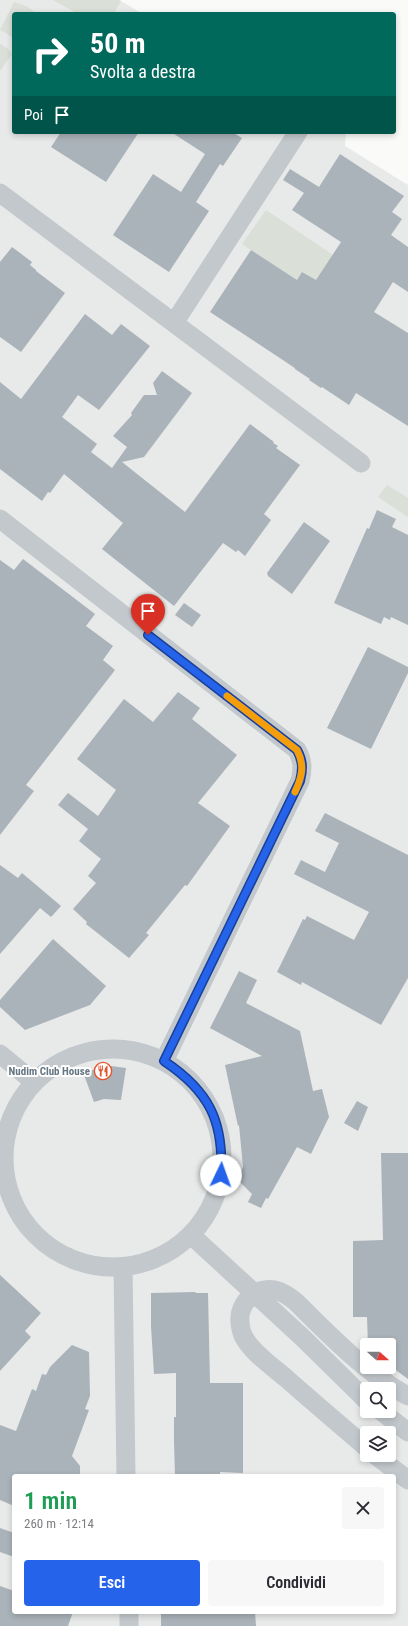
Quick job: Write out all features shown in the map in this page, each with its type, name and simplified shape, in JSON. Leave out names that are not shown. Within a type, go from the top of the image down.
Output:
[{"type":"street","points":[[174,323],[297,134]]},
{"type":"street","points":[[0,193],[361,463]]},
{"type":"street","points":[[0,519],[297,750],[301,758],[303,768],[300,781],[164,1061]]},
{"type":"street","points":[[106,1048],[126,1049],[146,1053],[164,1061],[183,1073],[199,1090],[211,1109],[219,1130],[222,1152],[221,1175],[215,1197],[205,1217],[191,1235],[180,1245],[160,1257],[138,1265],[104,1268],[68,1258],[57,1252],[37,1237],[24,1223],[14,1206],[8,1189],[4,1170],[4,1151],[7,1132],[13,1114],[22,1097],[34,1082],[49,1069],[66,1059],[85,1052],[106,1048]]},
{"type":"street","points":[[0,1054],[34,1082]]},
{"type":"street","points":[[191,1235],[253,1294],[303,1338],[360,1394]]},
{"type":"street","points":[[123,1267],[126,1474]]},
{"type":"street","points":[[360,1442],[264,1359],[244,1338],[240,1321],[242,1307],[253,1294],[264,1290],[275,1290],[296,1302],[358,1361],[408,1396]]},
{"type":"street","points":[[389,1418],[408,1432]]},
{"type":"street","points":[[384,1462],[408,1480]]},
{"type":"street","points":[[128,1614],[129,1626]]},
{"type":"shaded area","points":[[0,0],[119,0],[140,12],[12,12],[12,134],[346,134],[345,146],[408,185],[408,1626],[0,1626]]},
{"type":"shaded area","points":[[53,0],[121,1],[115,12],[74,12]]},
{"type":"shaded area","points":[[14,2],[28,7],[34,12],[12,12],[12,37],[0,30]]},
{"type":"shaded area","points":[[0,44],[7,48],[12,54],[0,71]]},
{"type":"shaded area","points":[[266,210],[333,255],[322,271],[333,278],[332,312],[295,369],[275,354],[321,284],[303,272],[297,280],[242,244]]},
{"type":"shaded area","points":[[387,485],[408,498],[408,517],[378,497]]},
{"type":"building","points":[[60,134],[138,134],[106,182],[51,147]]},
{"type":"building","points":[[174,134],[235,134],[242,138],[223,166],[220,164],[196,202],[209,211],[169,272],[113,235],[153,174],[181,192],[205,154]]},
{"type":"building","points":[[340,154],[404,196],[392,212],[402,219],[391,235],[408,247],[408,292],[393,282],[374,312],[408,333],[408,426],[356,393],[349,405],[309,380],[310,379],[295,368],[210,312],[251,250],[297,280],[302,272],[316,280],[341,242],[292,210],[304,193],[283,180],[290,169],[319,187]]},
{"type":"building","points":[[12,247],[32,262],[30,265],[36,271],[65,293],[21,352],[0,337],[0,262]]},
{"type":"building","points":[[85,314],[112,335],[121,324],[150,346],[99,410],[78,395],[62,417],[97,444],[91,452],[112,468],[127,447],[113,436],[132,415],[131,413],[144,395],[157,395],[153,383],[162,371],[192,393],[144,457],[122,462],[185,512],[250,424],[274,442],[273,443],[278,446],[276,448],[300,465],[264,514],[271,520],[245,556],[238,550],[236,552],[223,543],[174,606],[102,549],[123,523],[64,474],[42,501],[0,469],[0,382],[21,399]]},
{"type":"building","points":[[377,510],[396,519],[392,527],[408,535],[408,625],[391,617],[390,620],[384,617],[381,624],[334,603],[367,528],[369,529]]},
{"type":"building","points":[[304,522],[330,541],[292,594],[268,576],[267,573]]},
{"type":"building","points":[[23,559],[95,614],[86,626],[113,646],[103,660],[115,670],[26,785],[34,791],[0,835],[0,560],[14,570]]},
{"type":"building","points":[[184,603],[201,615],[192,627],[175,615]]},
{"type":"building","points":[[368,647],[408,667],[408,673],[371,749],[327,728]]},
{"type":"building","points":[[178,692],[200,708],[192,719],[237,755],[198,803],[230,826],[187,886],[185,885],[146,933],[149,935],[129,958],[86,924],[87,922],[73,909],[96,883],[88,876],[101,859],[79,841],[88,829],[58,805],[68,793],[98,816],[116,790],[77,759],[124,699],[153,722]]},
{"type":"building","points":[[325,813],[408,855],[408,978],[381,1025],[302,982],[301,985],[277,972],[303,919],[305,920],[307,916],[354,940],[369,912],[294,874],[301,860],[325,872],[339,843],[315,831]]},
{"type":"building","points":[[0,865],[18,878],[22,873],[61,906],[51,917],[40,908],[0,954]]},
{"type":"building","points":[[53,939],[106,986],[90,1005],[25,1030],[0,1007],[0,1000]]},
{"type":"building","points":[[239,971],[257,980],[246,1003],[300,1031],[313,1091],[322,1089],[329,1117],[311,1154],[297,1147],[268,1199],[266,1198],[261,1208],[248,1202],[252,1194],[237,1179],[243,1167],[239,1125],[238,1126],[225,1065],[262,1056],[210,1028]]},
{"type":"building","points":[[111,1066],[126,1068],[121,1100],[104,1099],[94,1102],[83,1072]]},
{"type":"building","points":[[357,1101],[368,1107],[358,1131],[344,1123]]},
{"type":"building","points":[[381,1153],[408,1153],[408,1379],[396,1370],[396,1338],[368,1338],[367,1317],[353,1317],[353,1241],[383,1240]]},
{"type":"building","points":[[0,1275],[41,1313],[25,1331],[31,1337],[0,1371]]},
{"type":"building","points":[[151,1293],[208,1293],[210,1383],[243,1383],[243,1473],[220,1472],[220,1474],[175,1474],[174,1417],[176,1417],[176,1373],[154,1374],[151,1326]]},
{"type":"building","points":[[72,1345],[89,1352],[90,1396],[85,1409],[89,1410],[72,1456],[80,1466],[80,1474],[12,1474],[12,1505],[0,1500],[0,1425],[16,1431],[32,1389],[36,1391],[42,1374],[46,1375],[50,1367]]},
{"type":"building","points":[[0,1528],[12,1532],[12,1556],[0,1552]]},
{"type":"building","points":[[0,1586],[12,1590],[12,1614],[72,1614],[68,1626],[0,1626]]},
{"type":"building","points":[[161,1614],[255,1614],[256,1626],[161,1626]]},
{"type":"slow traffic","points":[[227,696],[297,750],[301,758],[303,768],[300,781],[295,792]]},
{"type":"place","name":"Nudim Club House","points":[[103,1071]]},
{"type":"route","points":[[148,635],[297,750],[301,758],[303,768],[300,781],[164,1061],[183,1073],[199,1090],[211,1109],[219,1130],[222,1152],[221,1175]]}]
